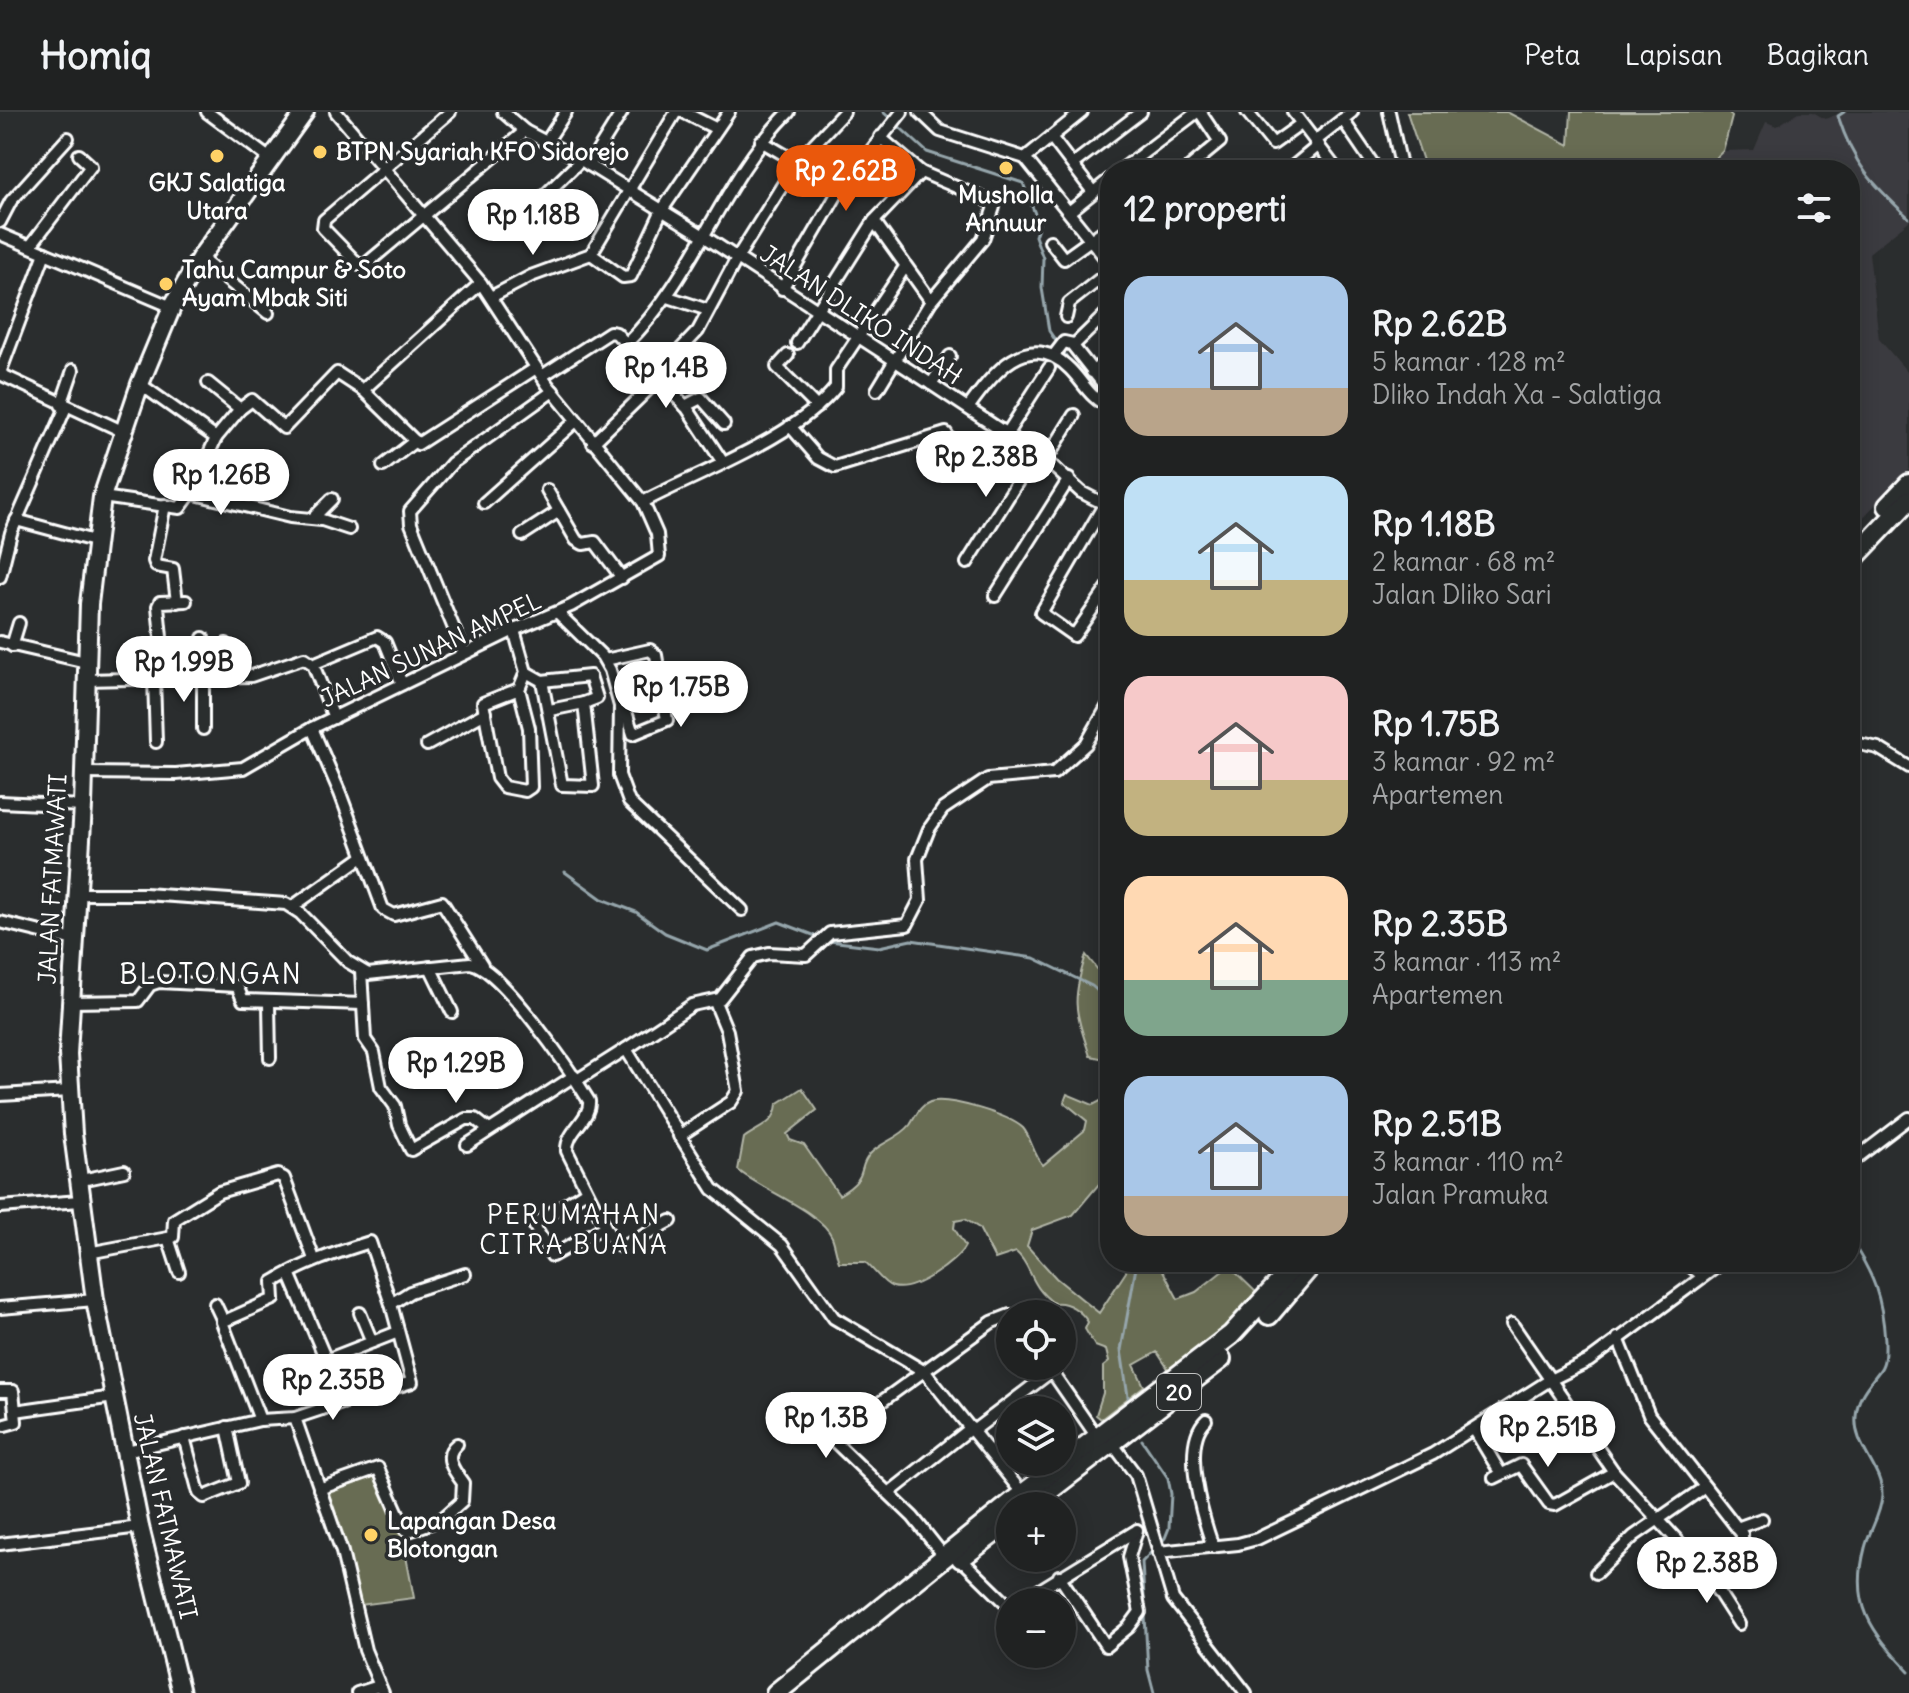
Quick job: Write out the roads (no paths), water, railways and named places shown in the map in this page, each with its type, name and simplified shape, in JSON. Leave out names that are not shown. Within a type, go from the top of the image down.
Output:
[{"type":"highway","points":[[1860,535],[1909,484]]},
{"type":"highway","points":[[1860,551],[1909,500]]},
{"type":"highway","name":"20","points":[[1204,1364],[1289,1272]]},
{"type":"highway","name":"20","points":[[1037,1492],[1265,1320],[1306,1272]]},
{"type":"highway","name":"20","points":[[776,1693],[996,1523]]},
{"type":"highway","name":"20","points":[[795,1693],[952,1557],[996,1530]]},
{"type":"main road","name":"JALAN FATMAWATI","points":[[181,1693],[140,1527],[95,1300],[77,1181],[70,1091],[70,1002],[83,806],[86,662],[94,541],[102,497],[122,431],[172,307],[200,258],[273,161],[305,112]]},
{"type":"street","points":[[207,112],[273,161]]},
{"type":"street","points":[[336,112],[481,283],[553,391],[643,502],[790,426],[817,407],[835,389],[835,372],[905,267]]},
{"type":"street","points":[[450,112],[324,220],[323,228],[361,265],[425,217],[525,131]]},
{"type":"street","name":"JALAN DLIKO INDAH","points":[[503,112],[525,131],[585,163],[702,235],[968,408],[1046,460],[1081,492],[1100,502]]},
{"type":"street","points":[[547,141],[566,112]]},
{"type":"street","points":[[542,198],[585,163],[622,112]]},
{"type":"street","points":[[491,297],[531,276],[591,254],[676,112]]},
{"type":"street","points":[[683,112],[715,128]]},
{"type":"street","points":[[591,254],[623,277],[631,276],[662,210],[715,128],[729,112]]},
{"type":"street","points":[[627,343],[668,297],[702,235],[761,141],[789,112]]},
{"type":"street","points":[[593,443],[698,331],[737,258],[797,162],[844,112]]},
{"type":"street","points":[[920,112],[940,131],[1025,158],[1100,252]]},
{"type":"street","points":[[1025,158],[1082,112]]},
{"type":"street","points":[[1073,164],[1141,112]]},
{"type":"street","points":[[1134,160],[1198,112],[1220,142],[1198,160]]},
{"type":"street","points":[[1247,112],[1273,144],[1301,124]]},
{"type":"street","points":[[1293,112],[1330,160]]},
{"type":"street","points":[[1299,160],[1352,112]]},
{"type":"street","points":[[1389,112],[1400,160]]},
{"type":"street","points":[[782,289],[840,189],[896,118]]},
{"type":"street","points":[[1343,120],[1370,160]]},
{"type":"street","points":[[877,390],[931,301],[983,239],[994,207],[989,201],[921,172],[880,137]]},
{"type":"street","points":[[1051,137],[1093,192]]},
{"type":"street","points":[[0,222],[11,201],[68,138]]},
{"type":"street","points":[[761,141],[797,162]]},
{"type":"street","points":[[31,245],[91,166],[79,155]]},
{"type":"street","points":[[797,343],[874,221],[921,172]]},
{"type":"street","points":[[1069,212],[1100,187]]},
{"type":"street","points":[[874,221],[931,301]]},
{"type":"street","points":[[1050,241],[1064,259],[1100,233]]},
{"type":"street","points":[[0,234],[172,307]]},
{"type":"street","points":[[45,253],[1,376],[122,431]]},
{"type":"street","points":[[200,258],[268,313]]},
{"type":"street","points":[[1066,317],[1065,307],[1100,279]]},
{"type":"street","points":[[363,390],[481,283]]},
{"type":"street","points":[[668,297],[708,310]]},
{"type":"street","points":[[968,408],[1001,367],[1037,351],[1062,347],[1100,318]]},
{"type":"street","points":[[102,497],[182,507],[216,438],[240,409],[252,400],[284,428],[337,373],[363,390],[420,443],[610,332],[627,343],[659,376],[685,406],[722,461]]},
{"type":"street","points":[[1062,347],[1075,353],[1100,381]]},
{"type":"street","points":[[1062,347],[1100,402]]},
{"type":"street","points":[[788,355],[777,367],[817,407]]},
{"type":"street","points":[[931,384],[950,356]]},
{"type":"street","points":[[1092,372],[1100,365]]},
{"type":"street","points":[[790,426],[818,458],[835,467],[946,433],[956,451],[969,448],[987,453],[1049,368]]},
{"type":"street","points":[[0,577],[16,520],[64,406],[73,370]]},
{"type":"street","points":[[208,383],[240,409]]},
{"type":"street","points":[[140,384],[216,438]]},
{"type":"street","points":[[464,653],[411,524],[410,511],[452,463],[553,391]]},
{"type":"street","points":[[685,406],[701,398],[724,424]]},
{"type":"street","points":[[1046,460],[1074,415]]},
{"type":"street","points":[[484,503],[576,421]]},
{"type":"street","points":[[383,466],[415,441]]},
{"type":"street","points":[[967,563],[1035,454]]},
{"type":"street","points":[[995,596],[1069,479]]},
{"type":"street","points":[[547,490],[576,540],[583,544],[595,542],[622,578]]},
{"type":"street","points":[[191,493],[290,517],[313,518],[349,529]]},
{"type":"street","points":[[313,518],[332,499]]},
{"type":"street","name":"JALAN SUNAN AMPEL","points":[[84,773],[176,774],[233,770],[464,653],[558,613],[659,558],[660,546],[643,502]]},
{"type":"street","points":[[156,742],[154,678],[161,637],[158,606],[182,602],[173,571],[156,566],[154,561],[165,505]]},
{"type":"street","points":[[522,535],[559,511]]},
{"type":"street","points":[[1100,517],[1041,613],[1074,636],[1100,598]]},
{"type":"street","points":[[16,520],[94,541]]},
{"type":"street","points":[[558,613],[609,660],[632,733],[666,721],[668,716],[654,652],[650,650],[609,660]]},
{"type":"street","points":[[12,646],[19,623]]},
{"type":"street","points":[[514,630],[526,672],[519,689],[529,728],[532,758],[532,784],[527,791],[504,787],[498,782],[485,713],[485,700],[519,689]]},
{"type":"street","points":[[313,664],[377,637],[385,642],[402,684]]},
{"type":"street","points":[[203,638],[203,729]]},
{"type":"street","points":[[0,642],[86,662]]},
{"type":"street","points":[[224,677],[226,644]]},
{"type":"street","points":[[86,680],[260,674],[304,658],[313,664],[334,718]]},
{"type":"street","points":[[609,660],[620,706],[617,758],[629,802],[742,910]]},
{"type":"street","points":[[526,672],[542,681],[589,675],[597,698],[550,710]]},
{"type":"street","points":[[542,681],[562,785],[593,786],[584,703]]},
{"type":"street","points":[[427,745],[485,713]]},
{"type":"street","points":[[467,1145],[626,1049],[692,1005],[715,1002],[753,957],[769,953],[804,955],[832,932],[909,924],[920,900],[917,859],[929,829],[943,809],[988,779],[1054,773],[1086,744],[1100,720]]},
{"type":"street","points":[[312,728],[383,909],[389,914],[442,902],[482,965],[517,1003],[575,1078],[590,1108],[566,1144],[585,1192],[614,1244],[622,1247],[671,1221]]},
{"type":"street","points":[[1860,744],[1878,748],[1909,767]]},
{"type":"street","points":[[0,802],[83,806]]},
{"type":"street","points":[[292,907],[361,858]]},
{"type":"street","points":[[78,894],[161,895],[272,902],[292,907],[361,971],[373,974],[482,965]]},
{"type":"street","points":[[0,922],[74,940]]},
{"type":"street","points":[[430,967],[452,1012]]},
{"type":"street","points":[[361,971],[365,1039],[374,1052],[381,1087],[395,1106],[399,1125],[411,1150],[466,1119],[475,1119],[489,1130]]},
{"type":"street","points":[[70,1002],[138,1001],[150,985],[159,982],[237,986],[243,1000],[269,1003],[363,1004]]},
{"type":"street","points":[[679,1136],[731,1102],[738,1091],[724,1018],[715,1002]]},
{"type":"street","points":[[269,1003],[270,1058]]},
{"type":"street","points":[[626,1049],[700,1173],[722,1198],[764,1228],[794,1257],[834,1318],[925,1372],[1020,1492]]},
{"type":"street","points":[[0,1095],[70,1091]]},
{"type":"street","points":[[1860,1155],[1909,1118]]},
{"type":"street","points":[[77,1181],[124,1171]]},
{"type":"street","points":[[88,1253],[168,1238],[175,1235],[174,1220],[219,1192],[278,1175],[284,1178],[314,1259]]},
{"type":"street","points":[[585,1192],[537,1222],[535,1227],[552,1256],[604,1227]]},
{"type":"street","points":[[0,1207],[80,1201]]},
{"type":"street","points":[[168,1238],[179,1272]]},
{"type":"street","points":[[126,1451],[260,1420],[295,1418],[412,1382],[370,1242],[314,1259],[273,1282],[274,1299],[223,1321]]},
{"type":"street","points":[[1698,1272],[1703,1276]]},
{"type":"street","points":[[1156,1547],[1213,1547],[1257,1539],[1433,1454],[1550,1380],[1589,1361],[1709,1272]]},
{"type":"street","points":[[289,1273],[326,1360]]},
{"type":"street","points":[[391,1304],[410,1292],[465,1274]]},
{"type":"street","points":[[0,1308],[95,1300]]},
{"type":"street","points":[[215,1304],[260,1420]]},
{"type":"street","points":[[360,1313],[372,1342]]},
{"type":"street","points":[[996,1320],[860,1417],[836,1443],[952,1557],[996,1595]]},
{"type":"street","points":[[1512,1324],[1614,1472],[1659,1517],[1703,1568],[1739,1624]]},
{"type":"street","points":[[322,1409],[311,1367],[398,1332]]},
{"type":"street","points":[[1618,1338],[1649,1415],[1742,1534],[1742,1543],[1720,1562],[1703,1568]]},
{"type":"street","points":[[889,1493],[1036,1380]]},
{"type":"street","points":[[1058,1380],[1104,1443],[1136,1475],[1167,1585],[1179,1608],[1246,1693]]},
{"type":"street","points":[[0,1391],[13,1391],[16,1422],[5,1425]]},
{"type":"street","points":[[15,1411],[114,1397]]},
{"type":"street","points":[[295,1418],[342,1552],[365,1650],[381,1690],[357,1693]]},
{"type":"street","points":[[1206,1420],[1200,1425],[1195,1455],[1196,1488],[1213,1547]]},
{"type":"street","points":[[184,1437],[199,1493],[204,1497],[239,1483],[227,1427]]},
{"type":"street","points":[[1474,1429],[1498,1476],[1518,1466],[1525,1467],[1549,1504],[1555,1505],[1614,1472]]},
{"type":"street","points":[[319,1489],[378,1468],[405,1529],[409,1531],[442,1519],[462,1501],[463,1483],[451,1468],[450,1456],[457,1444]]},
{"type":"street","points":[[1596,1573],[1634,1536],[1705,1487]]},
{"type":"street","points":[[1737,1528],[1762,1519]]},
{"type":"street","points":[[1041,1588],[1149,1522]]},
{"type":"street","points":[[0,1544],[140,1527]]},
{"type":"street","points":[[1059,1576],[1106,1646],[1129,1627],[1140,1612],[1129,1557],[1137,1530]]},
{"type":"waterway","points":[[883,112],[927,152],[1023,183],[1039,224],[1035,236],[1043,258],[1042,288],[1049,331],[1073,366]]},
{"type":"waterway","points":[[1844,112],[1838,116],[1857,160]]},
{"type":"waterway","points":[[1860,164],[1874,184],[1909,218]]},
{"type":"waterway","points":[[1088,383],[1100,392]]},
{"type":"waterway","points":[[565,872],[602,899],[636,912],[665,933],[707,950],[779,922],[829,941],[879,947],[911,940],[1034,958],[1092,986],[1100,993]]},
{"type":"waterway","points":[[1860,1256],[1875,1287],[1882,1311],[1885,1340],[1883,1363],[1861,1397],[1856,1417],[1859,1438],[1878,1476],[1882,1496],[1867,1542],[1860,1586],[1862,1601],[1874,1630],[1909,1671]]},
{"type":"waterway","points":[[1129,1403],[1121,1350],[1135,1272]]},
{"type":"waterway","points":[[1142,1440],[1168,1478],[1171,1494],[1169,1528],[1165,1538],[1142,1562],[1148,1670],[1154,1693]]},
{"type":"place","name":"BTPN Syariah KFO Sidorejo","points":[[320,152]]},
{"type":"place","name":"GKJ Salatiga Utara","points":[[217,156]]},
{"type":"place","name":"Musholla Annuur","points":[[1006,168]]},
{"type":"place","name":"Tahu Campur & Soto Ayam Mbak Siti","points":[[166,284]]},
{"type":"place","name":"Lapangan Desa Blotongan","points":[[371,1535]]},
{"type":"district","name":"BLOTONGAN","points":[[211,974]]},
{"type":"district","name":"PERUMAHAN CITRA BUANA","points":[[574,1230]]}]
